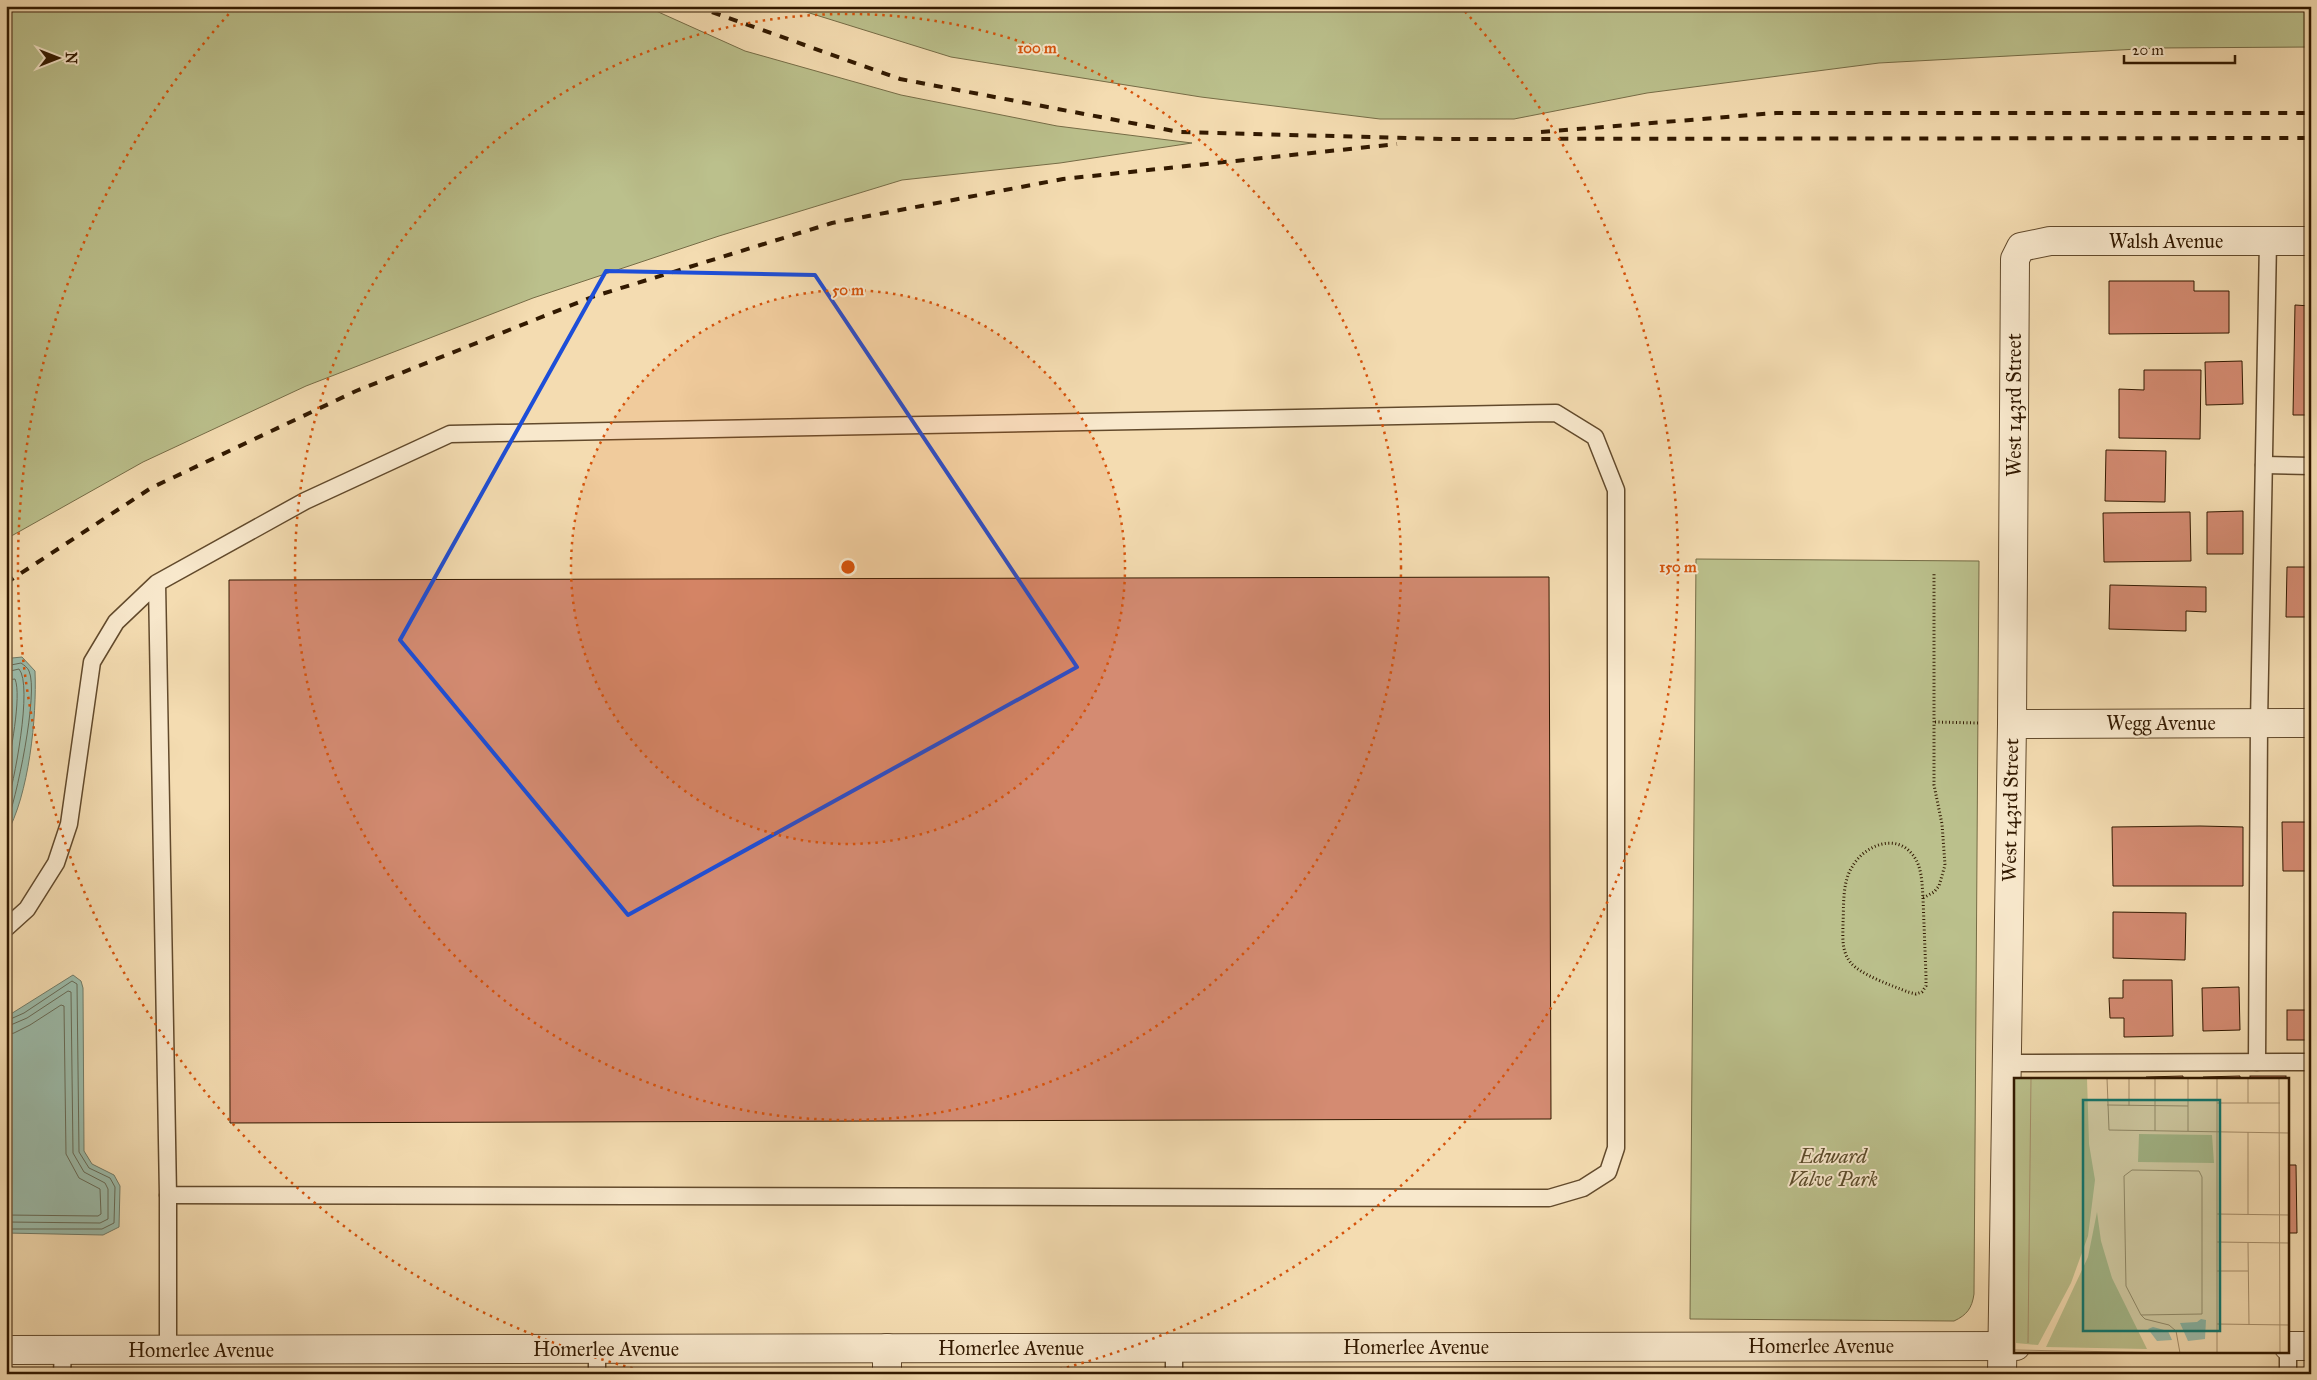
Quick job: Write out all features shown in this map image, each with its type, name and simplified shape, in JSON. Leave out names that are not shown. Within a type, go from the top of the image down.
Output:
[{"type":"street","name":"Walsh Avenue","points":[[2021,247],[2050,241],[2311,241]]},
{"type":"street","name":"West 143rd Street","points":[[2002,1374],[2009,1346],[2007,1063],[2012,724],[2015,259],[2021,247]]},
{"type":"street","name":"Wegg Avenue","points":[[2012,724],[2311,723]]},
{"type":"street","name":"Homerlee Avenue","points":[[6,1350],[62,1362],[168,1350],[597,1361],[1174,1361],[2009,1346]]},
{"type":"street","points":[[2290,1346],[2311,1346]]},
{"type":"lane","points":[[2257,1062],[2259,723],[2268,241]]},
{"type":"lane","points":[[6,928],[27,909],[56,863],[66,832],[92,662],[116,622],[157,582],[305,501],[450,434],[1556,413],[1595,437],[1616,490],[1616,1148],[1608,1172],[1583,1188],[1550,1198],[168,1195]]},
{"type":"lane","points":[[2264,465],[2311,466]]},
{"type":"lane","points":[[157,582],[168,1195],[168,1350]]},
{"type":"lane","points":[[2007,1063],[2311,1062]]},
{"type":"lane","points":[[2288,1352],[2288,1374]]},
{"type":"path","points":[[1923,898],[1934,892],[1939,886],[1945,865],[1942,824],[1934,784],[1934,574]]},
{"type":"path","points":[[1935,722],[2012,724]]},
{"type":"path","points":[[1886,843],[1904,847],[1913,854],[1917,863],[1921,874],[1923,898],[1926,986],[1922,992],[1916,994],[1908,992],[1852,965],[1843,947],[1844,895],[1851,868],[1859,857],[1868,849],[1886,843]]},
{"type":"highlighted area","points":[[606,271],[815,275],[1077,667],[628,915],[400,640]]},
{"type":"green space","points":[[6,6],[645,6],[745,51],[901,95],[1057,126],[1192,143],[1060,163],[902,180],[719,236],[533,298],[306,386],[143,462],[6,539]]},
{"type":"green space","points":[[787,6],[2311,6],[2311,47],[2157,48],[1879,63],[1647,93],[1514,119],[1380,119],[1201,97],[951,57]]},
{"type":"green space","name":"Edward Valve Park","points":[[1696,559],[1979,561],[1974,1294],[1968,1310],[1954,1321],[1690,1319]]},
{"type":"water","points":[[22,657],[35,671],[33,733],[21,799],[6,835],[6,662],[12,658]]},
{"type":"water","points":[[73,975],[81,981],[83,988],[84,1151],[92,1164],[114,1175],[120,1186],[119,1227],[103,1235],[6,1233],[6,1017]]},
{"type":"building","points":[[2109,281],[2194,281],[2194,291],[2229,291],[2229,333],[2109,334]]},
{"type":"building","points":[[2295,305],[2311,306],[2311,415],[2293,415]]},
{"type":"building","points":[[2242,361],[2243,404],[2206,405],[2205,362]]},
{"type":"building","points":[[2144,370],[2201,370],[2200,439],[2119,438],[2119,389],[2144,390]]},
{"type":"building","points":[[2106,450],[2166,451],[2165,502],[2105,501]]},
{"type":"building","points":[[2309,490],[2311,490],[2311,533],[2310,533]]},
{"type":"building","points":[[2243,511],[2243,554],[2207,554],[2207,512]]},
{"type":"building","points":[[2190,512],[2191,561],[2104,562],[2103,513]]},
{"type":"building","points":[[2287,567],[2311,567],[2311,617],[2286,617]]},
{"type":"building","points":[[1549,577],[1551,1119],[230,1123],[229,580]]},
{"type":"building","points":[[2110,585],[2206,587],[2206,612],[2186,611],[2186,631],[2109,629]]},
{"type":"building","points":[[2282,822],[2311,822],[2311,871],[2283,871]]},
{"type":"building","points":[[2112,827],[2243,827],[2243,886],[2113,886]]},
{"type":"building","points":[[2113,912],[2186,913],[2185,960],[2113,958]]},
{"type":"building","points":[[2123,980],[2172,980],[2173,1036],[2124,1037],[2124,1018],[2110,1018],[2109,998],[2123,998]]},
{"type":"building","points":[[2239,987],[2240,1030],[2203,1031],[2202,988]]},
{"type":"building","points":[[2287,1010],[2311,1010],[2311,1040],[2287,1040]]},
{"type":"building","points":[[2183,1076],[2183,1078],[2146,1078]]},
{"type":"building","points":[[2240,1076],[2240,1078],[2204,1078]]},
{"type":"building","points":[[2250,1076],[2286,1076],[2286,1078],[2250,1078]]},
{"type":"building","points":[[2309,1161],[2311,1161],[2311,1229],[2310,1229]]},
{"type":"building","points":[[2290,1165],[2296,1165],[2297,1233],[2290,1233]]},
{"type":"railway","points":[[695,6],[900,79],[1179,132],[1444,139],[2311,138]]},
{"type":"railway","points":[[1541,132],[1776,113],[2311,113]]},
{"type":"railway","points":[[6,583],[151,488],[356,391],[592,297],[832,223],[1063,179],[1397,144]]}]
